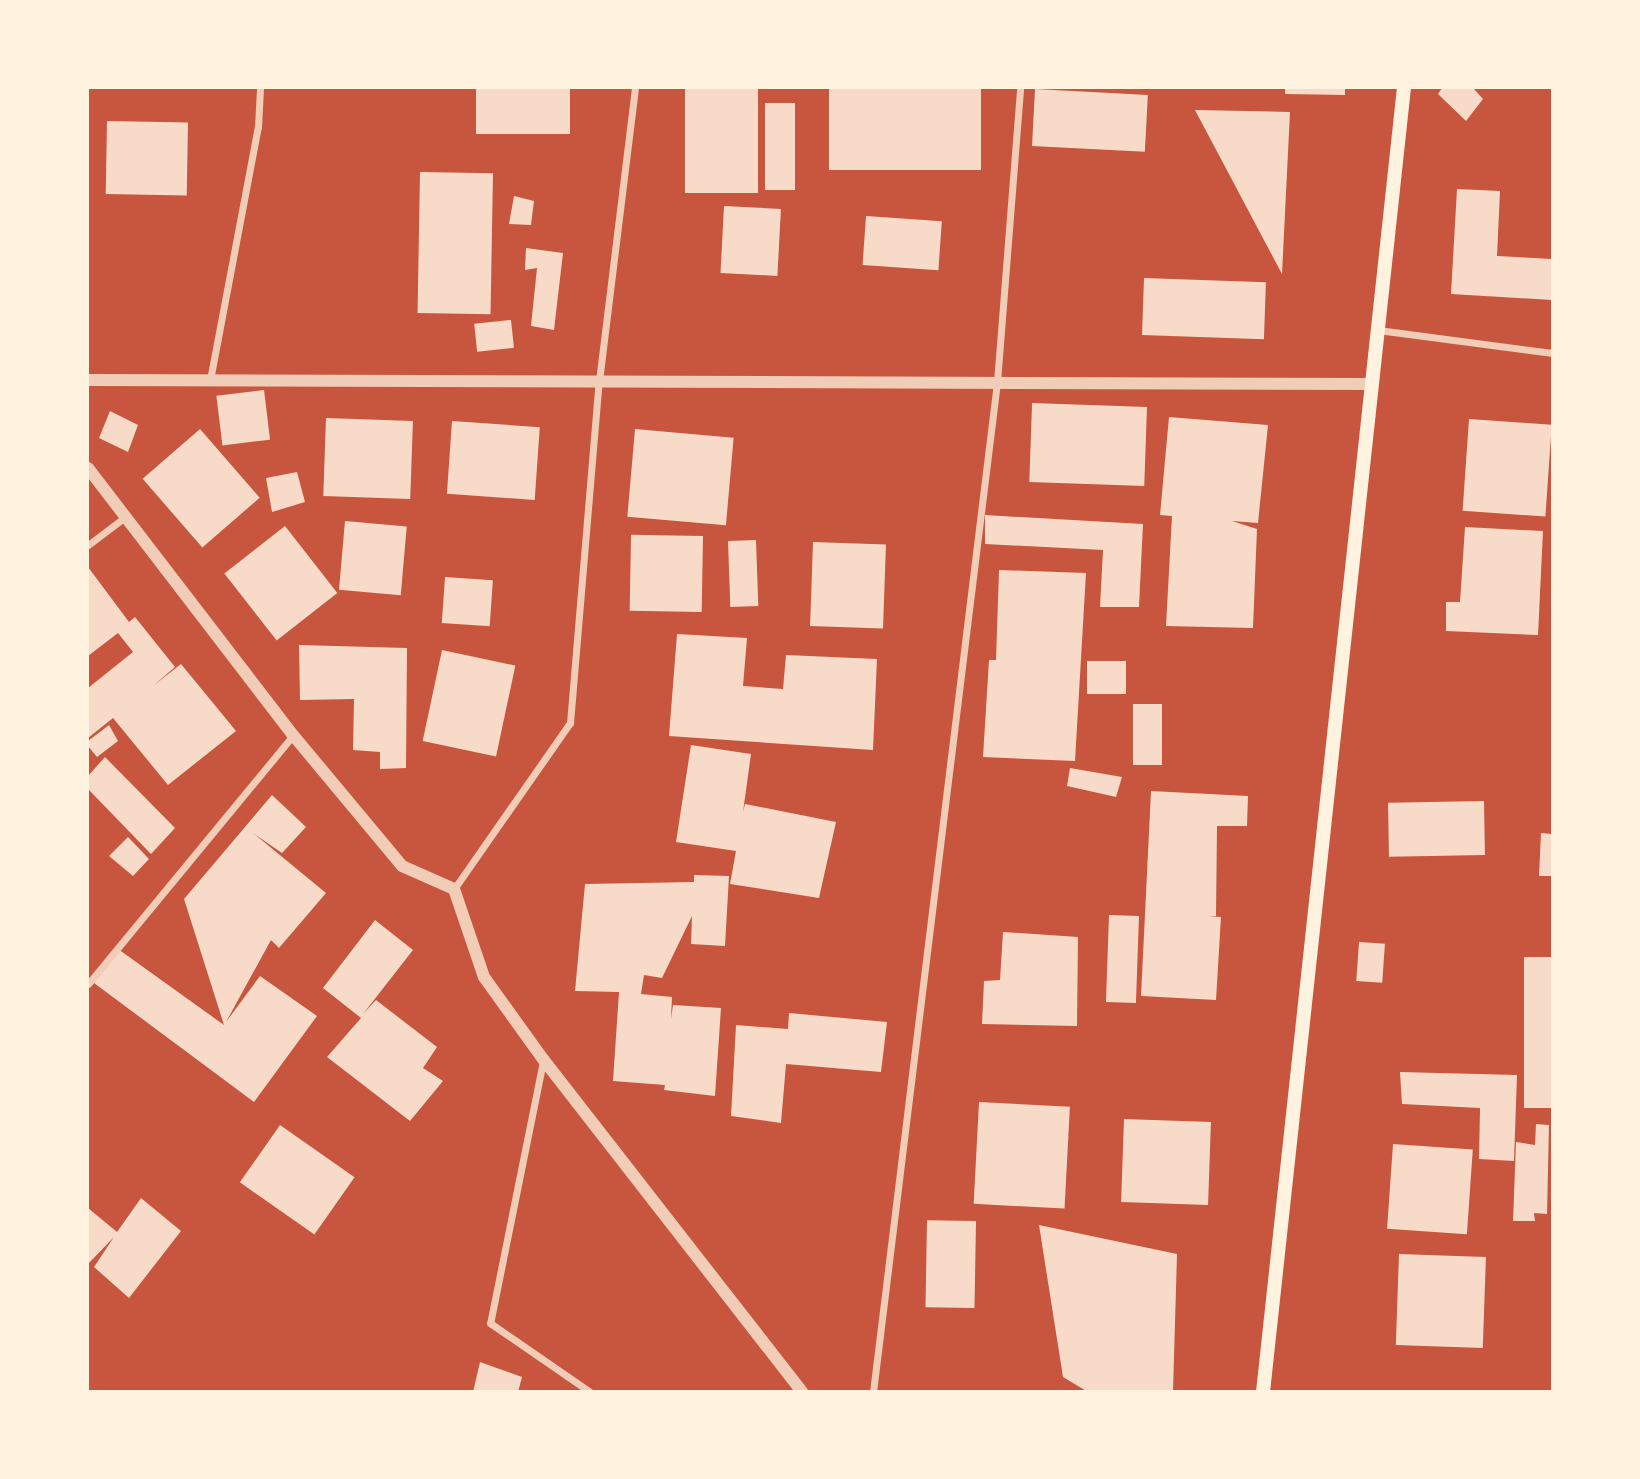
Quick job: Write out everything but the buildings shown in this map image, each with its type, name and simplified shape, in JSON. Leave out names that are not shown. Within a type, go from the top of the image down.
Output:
[{"type":"main road","points":[[1263,1391],[1404,88]]},
{"type":"street","points":[[210,380],[258,127],[260,88]]},
{"type":"street","points":[[454,889],[570,723],[599,381],[635,88]]},
{"type":"street","points":[[873,1391],[997,382],[1020,88]]},
{"type":"street","points":[[1377,330],[1552,353]]},
{"type":"street","points":[[88,380],[1371,384]]},
{"type":"street","points":[[88,468],[293,735],[402,866],[454,889],[484,977],[543,1059],[802,1391]]},
{"type":"street","points":[[88,545],[125,517]]},
{"type":"street","points":[[88,984],[293,735]]},
{"type":"street","points":[[543,1059],[491,1323],[590,1391]]}]
